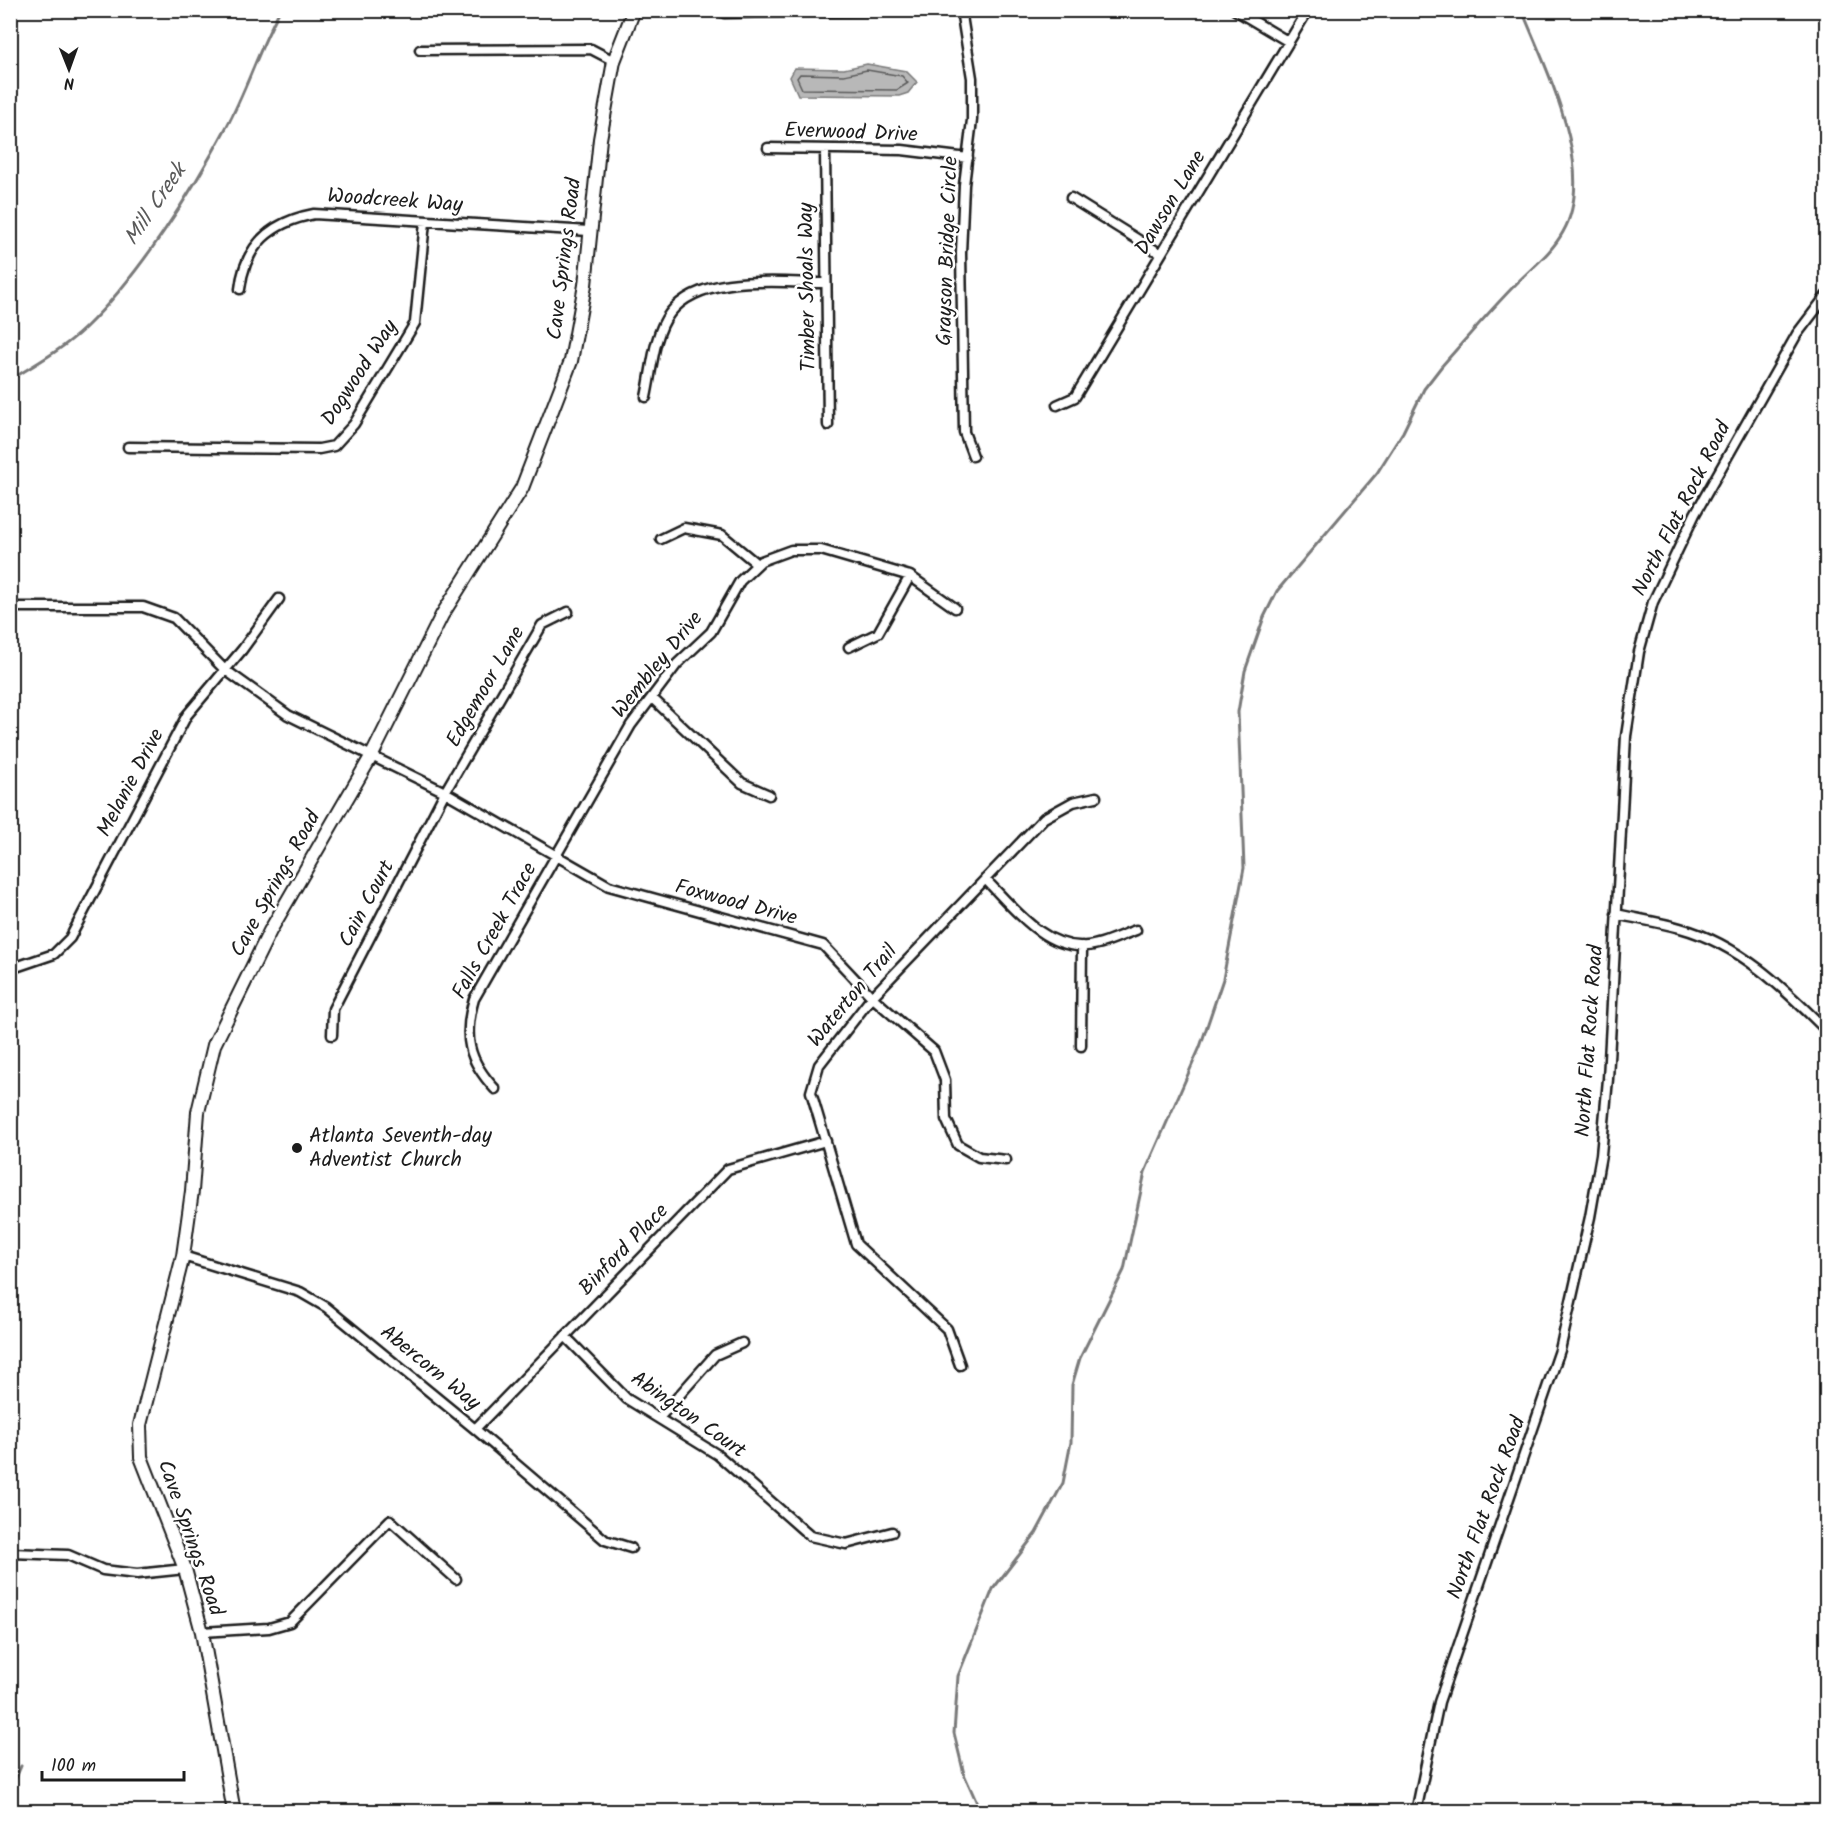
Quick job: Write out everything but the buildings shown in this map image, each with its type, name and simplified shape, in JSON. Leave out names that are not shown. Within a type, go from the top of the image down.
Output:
[{"type":"street","name":"Cave Springs Road","points":[[234,1812],[202,1632],[185,1569],[141,1457],[140,1425],[183,1256],[192,1191],[198,1112],[214,1044],[270,931],[372,754],[442,615],[522,488],[571,361],[585,285],[600,139],[615,62],[634,10]]},
{"type":"street","points":[[724,13],[913,10]]},
{"type":"street","name":"Grayson Bridge Circle","points":[[962,10],[972,78],[972,120],[961,253],[964,432],[973,456]]},
{"type":"street","points":[[1234,10],[1289,42]]},
{"type":"street","name":"Dawson Lane","points":[[1057,405],[1075,396],[1308,10]]},
{"type":"street","points":[[420,50],[591,50],[615,62]]},
{"type":"street","name":"Everwood Drive","points":[[768,148],[902,150],[968,158]]},
{"type":"street","name":"Timber Shoals Way","points":[[825,149],[828,425]]},
{"type":"street","points":[[1071,198],[1161,254]]},
{"type":"street","name":"Woodcreek Way","points":[[240,289],[242,270],[256,245],[272,228],[291,218],[314,214],[589,231]]},
{"type":"street","name":"Dogwood Way","points":[[128,447],[319,449],[334,446],[354,424],[415,322],[425,222]]},
{"type":"street","points":[[646,397],[658,338],[670,314],[693,292],[725,284],[826,283]]},
{"type":"street","name":"North Flat Rock Road","points":[[1416,1812],[1439,1702],[1497,1528],[1550,1385],[1577,1281],[1601,1155],[1608,1079],[1629,716],[1639,652],[1653,602],[1695,514],[1797,334],[1827,296]]},
{"type":"street","points":[[661,539],[684,528],[722,535],[757,564]]},
{"type":"street","name":"Wembley Drive","points":[[558,855],[631,724],[676,664],[711,632],[740,581],[757,564],[791,550],[821,550],[910,576],[955,608]]},
{"type":"street","points":[[849,647],[878,633],[910,576]]},
{"type":"street","name":"Melanie Drive","points":[[10,969],[54,954],[70,938],[187,715],[242,650],[279,599]]},
{"type":"street","name":"Foxwood Drive","points":[[10,607],[144,607],[174,618],[224,669],[288,715],[446,792],[609,886],[823,945],[872,997],[934,1050],[945,1080],[946,1119],[958,1145],[979,1157],[1006,1160]]},
{"type":"street","name":"Edgemoor Lane","points":[[446,792],[542,625],[568,612]]},
{"type":"street","points":[[652,698],[742,783],[769,795]]},
{"type":"street","name":"Cain Court","points":[[332,1035],[333,1009],[446,792]]},
{"type":"street","name":"Waterton Trail","points":[[960,1365],[947,1329],[856,1244],[811,1092],[819,1065],[872,997],[985,879],[1044,818],[1073,802],[1095,797]]},
{"type":"street","name":"Falls Creek Trace","points":[[495,1089],[477,1066],[468,1042],[467,1023],[474,999],[558,855]]},
{"type":"street","points":[[985,879],[1031,926],[1066,946],[1089,946],[1136,930]]},
{"type":"street","points":[[1616,914],[1681,928],[1748,959],[1827,1030]]},
{"type":"street","points":[[1081,1046],[1082,946]]},
{"type":"street","name":"Binford Place","points":[[475,1429],[728,1169],[826,1141]]},
{"type":"street","name":"Abercorn Way","points":[[183,1256],[300,1292],[326,1307],[475,1429],[605,1540],[631,1548]]},
{"type":"street","name":"Abington Court","points":[[565,1336],[627,1399],[718,1455],[810,1536],[846,1544],[892,1532]]},
{"type":"street","points":[[658,1418],[715,1355],[742,1343]]},
{"type":"street","points":[[202,1632],[269,1628],[290,1622],[390,1520],[456,1579]]},
{"type":"street","points":[[10,1553],[68,1555],[103,1570],[137,1574],[185,1569]]},
{"type":"water","points":[[867,64],[906,71],[917,82],[908,93],[899,96],[798,95],[790,77],[795,68],[844,69]]},
{"type":"waterway","name":"Mill Creek","points":[[10,380],[77,336],[105,307],[144,259],[198,178],[227,126],[280,10]]},
{"type":"waterway","points":[[981,1812],[964,1774],[954,1733],[958,1676],[993,1589],[1036,1533],[1063,1483],[1071,1442],[1072,1385],[1080,1358],[1124,1270],[1145,1172],[1200,1047],[1223,979],[1244,868],[1238,712],[1245,671],[1264,617],[1277,591],[1377,473],[1403,432],[1424,389],[1441,367],[1488,313],[1554,246],[1563,232],[1572,207],[1575,180],[1572,151],[1565,121],[1522,10]]},
{"type":"waterway","points":[[10,1792],[21,1766]]},
{"type":"place","name":"Atlanta Seventh-day Adventist Church","points":[[297,1148]]}]
